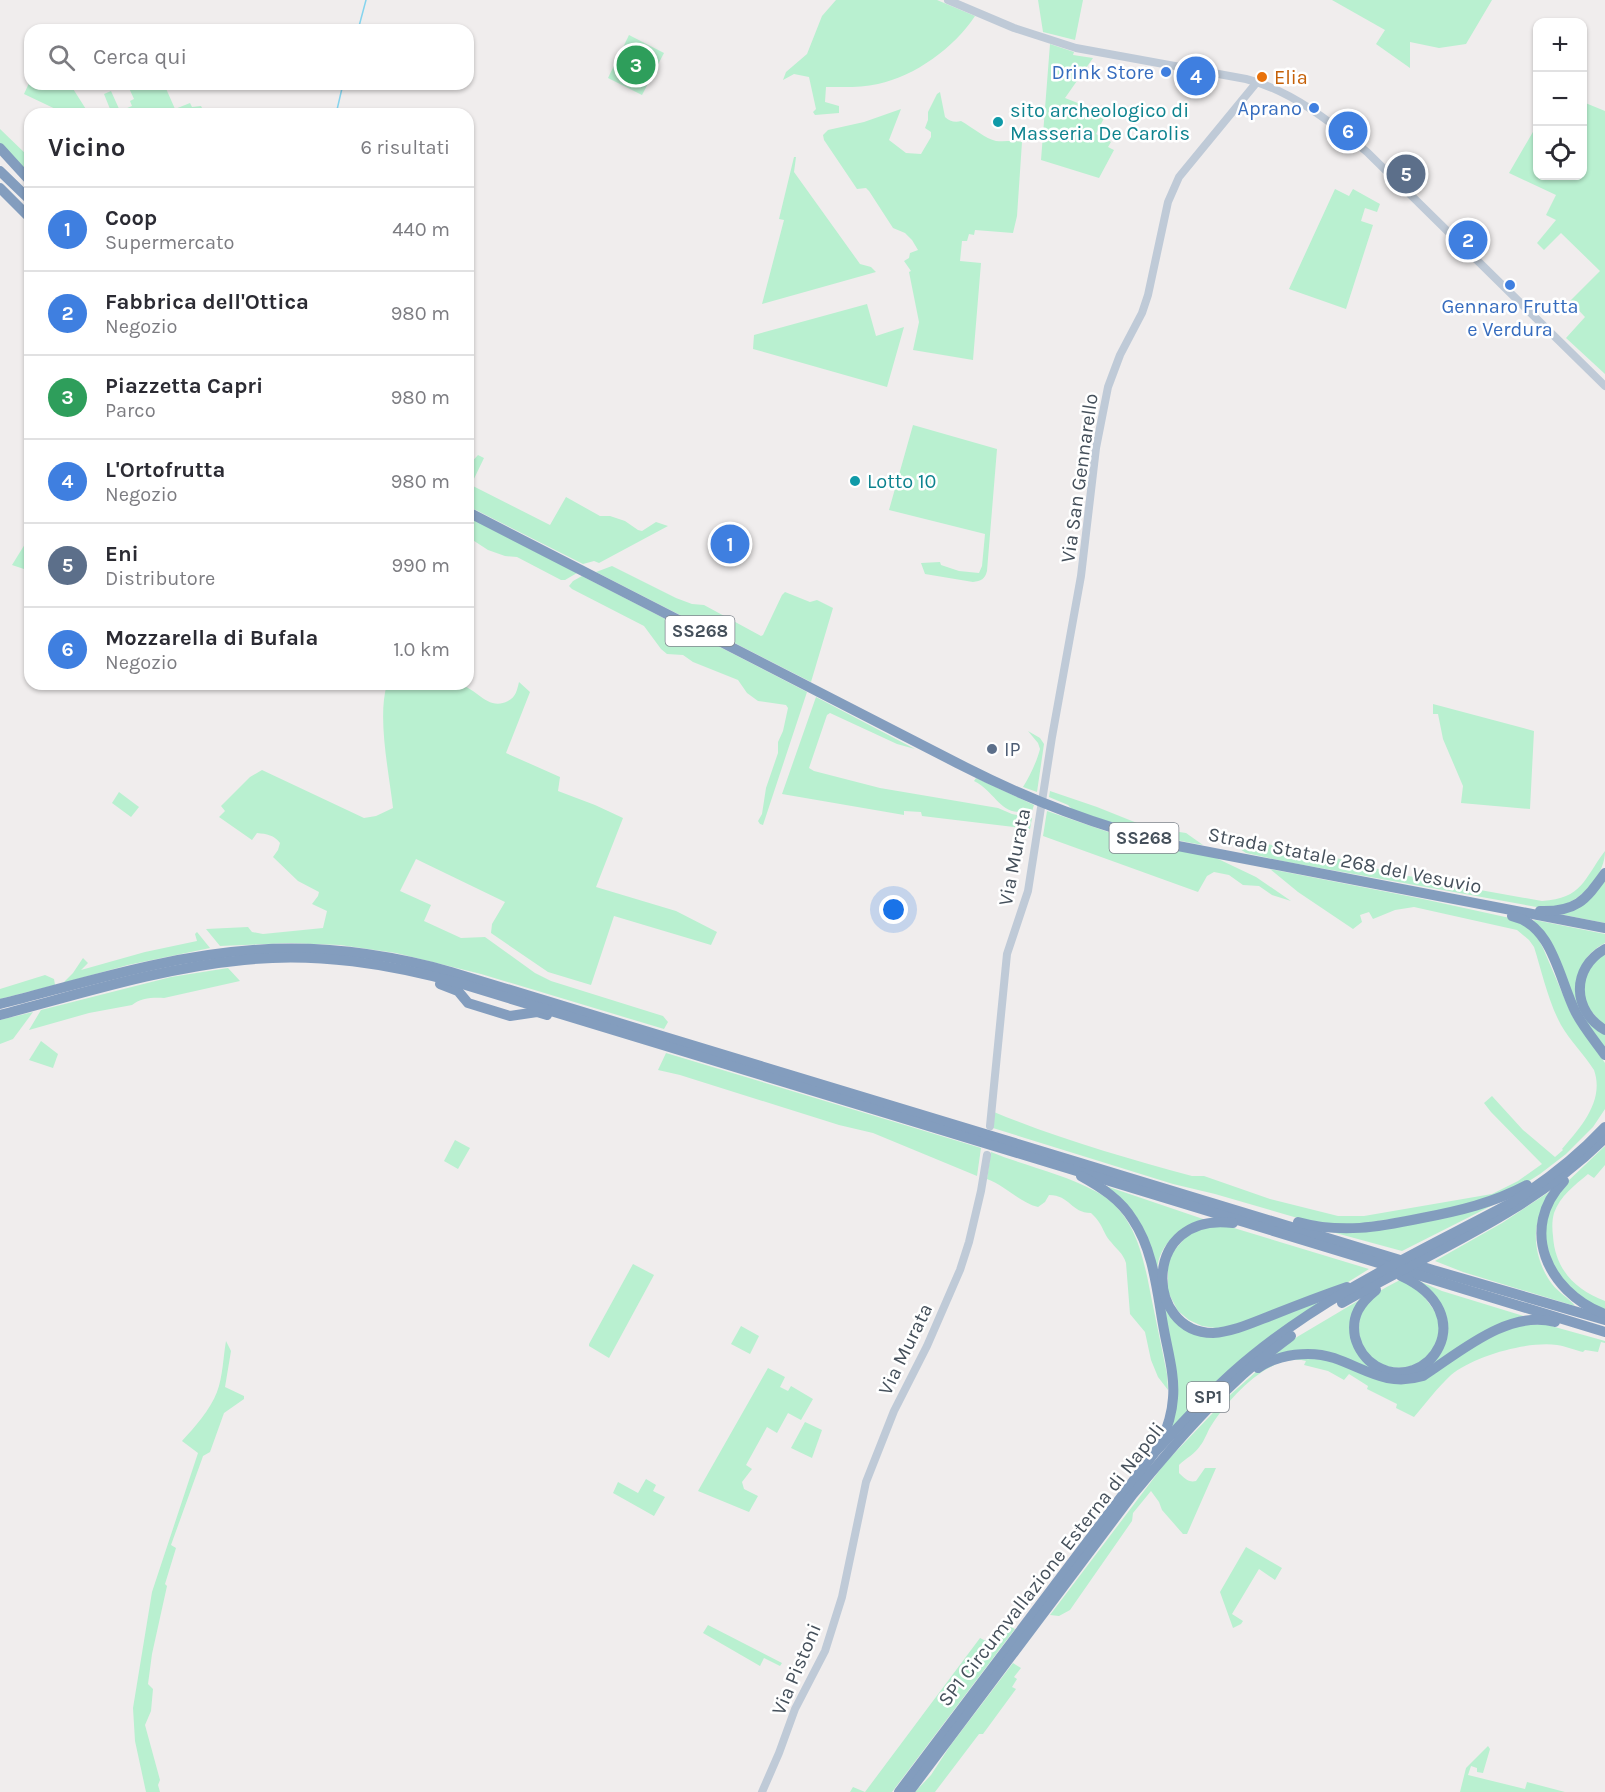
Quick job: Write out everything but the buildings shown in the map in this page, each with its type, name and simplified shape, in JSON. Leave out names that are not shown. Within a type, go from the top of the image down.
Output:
[{"type":"highway","points":[[0,148],[24,174]]},
{"type":"highway","points":[[0,171],[24,194]]},
{"type":"highway","points":[[0,188],[24,212]]},
{"type":"highway","name":"Strada Statale 268 del Vesuvio","points":[[474,515],[829,698],[1031,799],[1068,814],[1137,836],[1221,855],[1605,928]]},
{"type":"highway","points":[[1474,903],[1500,904],[1542,911],[1564,910],[1576,905],[1587,896],[1605,873]]},
{"type":"highway","points":[[1454,899],[1518,918],[1535,927],[1548,945],[1576,1013],[1605,1055]]},
{"type":"highway","points":[[0,1015],[35,1006],[63,988],[168,963],[236,951],[298,949],[388,957],[430,966],[1351,1255],[1392,1272],[1605,1334]]},
{"type":"highway","points":[[1605,949],[1583,970],[1579,984],[1583,1008],[1588,1017],[1605,1030]]},
{"type":"highway","points":[[0,1004],[48,997],[176,970],[244,959],[313,958],[380,964],[451,981],[596,1024],[656,1038]]},
{"type":"highway","points":[[380,964],[396,973],[445,985],[458,991],[468,1003],[510,1016],[537,1012],[583,1026],[596,1024]]},
{"type":"highway","points":[[676,1045],[1605,1320]]},
{"type":"highway","points":[[1575,1157],[1605,1118]]},
{"type":"highway","points":[[1372,1264],[1416,1279],[1437,1304],[1444,1326],[1441,1343],[1433,1356],[1420,1367],[1401,1372],[1382,1369],[1366,1359],[1360,1350],[1354,1329],[1356,1312],[1362,1302],[1385,1284],[1414,1270],[1424,1255],[1511,1203],[1559,1170],[1605,1127]]},
{"type":"highway","points":[[1605,1138],[1559,1186],[1542,1226],[1543,1245],[1552,1274],[1578,1301],[1605,1314]]},
{"type":"highway","points":[[1424,1255],[1531,1199],[1564,1176],[1595,1148]]},
{"type":"highway","points":[[1059,1165],[1097,1186],[1124,1208],[1139,1229],[1148,1253],[1171,1366],[1173,1388],[1169,1419],[1155,1452]]},
{"type":"highway","points":[[1195,1197],[1210,1197],[1305,1224],[1352,1230],[1471,1208],[1515,1192],[1550,1171],[1559,1170]]},
{"type":"highway","points":[[1257,1226],[1219,1222],[1197,1225],[1184,1232],[1170,1247],[1163,1264],[1162,1287],[1168,1304],[1181,1321],[1196,1329],[1213,1333],[1229,1330],[1370,1278]]},
{"type":"highway","name":"SP1 Circumvallazione Esterna di Napoli","points":[[909,1792],[1155,1452],[1198,1407],[1252,1356],[1291,1327],[1370,1278],[1424,1255]]},
{"type":"highway","name":"SP1 Circumvallazione Esterna di Napoli","points":[[1047,1602],[1133,1494],[1204,1412],[1244,1373],[1303,1327],[1424,1255]]},
{"type":"highway","points":[[1204,1412],[1261,1366],[1281,1357],[1302,1354],[1333,1357],[1383,1378],[1409,1381],[1423,1377],[1494,1330],[1509,1324],[1548,1320],[1605,1334]]},
{"type":"highway","name":"SP1 Circumvallazione Esterna di Napoli","points":[[899,1792],[1005,1658]]},
{"type":"street","points":[[948,0],[1014,28],[1076,48],[1257,81],[1294,99],[1346,135],[1366,152],[1605,386]]},
{"type":"street","name":"Via San Gennarello","points":[[1052,737],[1081,576],[1096,448],[1108,387],[1120,354],[1142,313],[1168,202],[1179,177],[1257,81]]},
{"type":"street","name":"Via Murata","points":[[990,1126],[1007,954],[1028,891],[1052,737]]},
{"type":"street","name":"Via Murata","points":[[850,1556],[870,1472],[894,1411],[927,1346],[965,1257],[987,1155]]},
{"type":"street","name":"Via Pistoni","points":[[762,1792],[795,1709],[825,1651],[842,1597],[850,1556]]},
{"type":"green space","points":[[836,0],[937,0],[975,16],[945,49],[906,74],[872,85],[826,87],[825,102],[839,106],[839,113],[815,115],[813,112],[816,109],[809,77],[794,74],[783,80],[786,72],[807,54],[822,16]]},
{"type":"green space","points":[[1038,0],[1083,0],[1075,40],[1043,32]]},
{"type":"green space","points":[[1332,0],[1492,0],[1466,44],[1439,48],[1410,42],[1410,68],[1376,44],[1385,30]]},
{"type":"green space","points":[[629,35],[664,53],[642,95],[608,78]]},
{"type":"green space","points":[[1050,44],[1074,52],[1073,55],[1093,58],[1065,98],[1106,114],[1096,134],[1111,142],[1108,147],[1114,150],[1099,178],[1041,160]]},
{"type":"green space","points":[[26,90],[74,90],[85,108],[53,108],[24,94]]},
{"type":"green space","points":[[130,90],[167,90],[175,108],[127,108],[132,106],[130,101],[134,99]]},
{"type":"green space","points":[[111,91],[119,108],[110,108],[104,94]]},
{"type":"green space","points":[[940,92],[945,117],[948,120],[961,121],[992,140],[1022,142],[1017,216],[1013,233],[975,230],[974,235],[969,234],[967,241],[962,241],[960,261],[981,263],[973,360],[913,350],[919,322],[909,272],[911,271],[904,261],[909,258],[910,253],[918,250],[905,233],[893,228],[866,188],[857,189],[824,140],[823,135],[828,130],[864,122],[901,109],[889,140],[906,153],[921,154],[931,137],[931,132],[925,128],[928,112]]},
{"type":"green space","points":[[190,103],[192,107],[201,106],[202,108],[178,108]]},
{"type":"green space","points":[[1587,104],[1605,111],[1605,374],[1566,338],[1585,317],[1570,301],[1600,271],[1561,233],[1544,250],[1537,243],[1556,220],[1546,215],[1556,195],[1509,173],[1533,132],[1533,180],[1587,180]]},
{"type":"green space","points":[[0,129],[24,152],[24,171],[0,145]]},
{"type":"green space","points":[[794,157],[796,157],[794,172],[860,264],[871,267],[876,272],[762,304],[784,220],[779,219]]},
{"type":"green space","points":[[1335,189],[1349,196],[1353,189],[1380,204],[1377,212],[1365,208],[1361,221],[1373,225],[1346,309],[1289,289]]},
{"type":"green space","points":[[867,304],[876,336],[904,327],[887,387],[753,349],[754,335]]},
{"type":"green space","points":[[913,425],[997,449],[987,571],[984,578],[980,580],[973,582],[925,574],[921,563],[940,562],[941,565],[959,571],[979,573],[982,566],[985,534],[889,510]]},
{"type":"green space","points":[[478,455],[484,458],[474,479],[474,459]]},
{"type":"green space","points":[[474,487],[550,525],[566,497],[600,516],[610,516],[625,521],[638,530],[642,531],[656,522],[668,526],[599,563],[594,561],[583,564],[474,509]]},
{"type":"green space","points":[[474,520],[577,573],[561,580],[517,557],[505,556],[488,550],[474,541]]},
{"type":"green space","points":[[24,546],[24,569],[12,565]]},
{"type":"green space","points":[[612,566],[676,598],[692,604],[704,605],[761,636],[785,592],[810,602],[817,600],[833,608],[811,682],[596,572]]},
{"type":"green space","points":[[582,576],[807,692],[763,825],[758,821],[762,814],[766,788],[778,753],[778,742],[788,708],[786,705],[758,701],[747,693],[738,680],[693,662],[683,655],[667,654],[644,626],[569,586]]},
{"type":"green space","points":[[519,682],[530,692],[506,753],[560,777],[558,791],[623,818],[596,887],[676,911],[717,932],[711,945],[614,916],[591,985],[548,972],[491,933],[492,924],[505,902],[416,859],[400,891],[431,905],[424,921],[461,938],[485,937],[535,973],[551,981],[663,1016],[668,1022],[664,1029],[481,974],[396,953],[340,945],[289,943],[220,946],[206,929],[248,927],[252,932],[263,934],[323,928],[327,911],[312,904],[319,892],[298,881],[273,857],[280,843],[267,834],[257,833],[252,840],[219,817],[225,811],[221,806],[250,777],[262,770],[364,818],[376,816],[393,808],[383,729],[386,690],[472,690],[488,701],[501,704],[516,693]]},
{"type":"green space","points":[[816,697],[915,749],[897,744],[830,713],[827,715],[809,768],[880,788],[998,808],[1012,814],[1032,818],[1030,829],[922,816],[921,812],[904,811],[904,815],[782,794]]},
{"type":"green space","points":[[1433,704],[1534,731],[1530,809],[1461,803],[1463,786],[1443,739],[1438,714],[1433,714]]},
{"type":"green space","points":[[1028,731],[1040,738],[1044,744],[1037,792],[1023,787],[1040,749]]},
{"type":"green space","points":[[976,778],[1034,805],[1032,811],[1021,812],[1006,808],[974,781]]},
{"type":"green space","points":[[1050,791],[1147,827],[1186,833],[1203,845],[1153,835],[1073,810],[1068,805],[1049,797]]},
{"type":"green space","points":[[119,792],[139,807],[131,817],[112,803]]},
{"type":"green space","points":[[1047,811],[1117,835],[1214,857],[1256,877],[1291,901],[1272,895],[1259,886],[1243,885],[1229,875],[1214,872],[1207,876],[1198,892],[1043,836]]},
{"type":"green space","points":[[1250,841],[1321,854],[1401,875],[1542,901],[1556,899],[1574,892],[1581,886],[1605,851],[1598,875],[1581,895],[1566,904],[1542,908],[1287,862],[1246,853],[1231,843],[1248,845]]},
{"type":"green space","points":[[1270,869],[1519,920],[1536,935],[1572,1016],[1605,1063],[1605,1109],[1593,1127],[1566,1154],[1540,1174],[1518,1188],[1494,1198],[1422,1214],[1347,1226],[1301,1219],[1173,1184],[993,1128],[994,1112],[1117,1155],[1192,1176],[1204,1176],[1270,1199],[1338,1216],[1364,1216],[1492,1194],[1518,1181],[1542,1164],[1484,1103],[1492,1096],[1523,1130],[1555,1157],[1563,1150],[1589,1113],[1597,1081],[1594,1070],[1556,1016],[1534,947],[1529,940],[1517,930],[1414,907],[1395,910],[1373,919],[1369,912],[1360,915],[1362,922],[1353,929],[1298,892]]},
{"type":"green space","points":[[1605,876],[1605,923],[1559,914]]},
{"type":"green space","points":[[1533,921],[1605,934],[1605,943],[1593,951],[1584,962],[1576,988],[1605,1034],[1605,1049],[1581,1016],[1539,926]]},
{"type":"green space","points":[[197,932],[210,948],[128,965],[63,983],[83,958],[88,963],[81,970],[145,952],[197,941],[195,934]]},
{"type":"green space","points":[[1605,952],[1605,1027],[1585,1004],[1584,979],[1596,959]]},
{"type":"green space","points":[[228,968],[240,981],[164,998],[143,999],[132,1005],[89,1013],[29,1030],[41,1010],[171,977]]},
{"type":"green space","points":[[45,975],[54,979],[55,985],[0,999],[0,989]]},
{"type":"green space","points":[[33,1012],[13,1039],[0,1044],[0,1020]]},
{"type":"green space","points":[[41,1041],[58,1054],[53,1068],[29,1060]]},
{"type":"green space","points":[[666,1053],[981,1148],[977,1176],[873,1133],[839,1125],[658,1070]]},
{"type":"green space","points":[[455,1140],[470,1148],[458,1169],[444,1161]]},
{"type":"green space","points":[[1605,1146],[1605,1165],[1594,1178],[1588,1174],[1564,1196],[1554,1213],[1552,1227],[1555,1248],[1562,1268],[1568,1277],[1585,1291],[1605,1301],[1605,1312],[1593,1308],[1553,1272],[1544,1232],[1550,1207],[1566,1183]]},
{"type":"green space","points":[[991,1152],[1083,1185],[1109,1200],[1120,1211],[1129,1224],[1142,1254],[1167,1374],[1168,1390],[1158,1377],[1151,1360],[1145,1332],[1130,1314],[1125,1260],[1098,1221],[1091,1213],[1079,1210],[1062,1198],[1049,1195],[1038,1207],[1025,1202],[987,1179]]},
{"type":"green space","points":[[1100,1184],[1206,1220],[1187,1227],[1164,1248],[1158,1266],[1158,1277],[1168,1309],[1211,1334],[1329,1297],[1167,1434],[1174,1391],[1146,1242]]},
{"type":"green space","points":[[1552,1190],[1538,1220],[1536,1245],[1547,1277],[1557,1290],[1575,1306],[1463,1272],[1435,1261],[1502,1223]]},
{"type":"green space","points":[[1493,1205],[1402,1251],[1332,1232]]},
{"type":"green space","points":[[1224,1225],[1369,1269],[1345,1284],[1230,1327],[1202,1326],[1189,1320],[1178,1311],[1168,1292],[1168,1258],[1191,1231]]},
{"type":"green space","points":[[633,1264],[654,1275],[609,1358],[589,1344]]},
{"type":"green space","points":[[1400,1280],[1418,1288],[1441,1320],[1433,1351],[1422,1361],[1397,1368],[1374,1360],[1365,1351],[1360,1339],[1359,1325],[1360,1313],[1368,1301],[1378,1292]]},
{"type":"green space","points":[[1419,1281],[1442,1291],[1530,1318],[1495,1329],[1425,1370],[1406,1377],[1395,1378],[1373,1373],[1329,1354],[1312,1351],[1273,1356],[1297,1337],[1361,1299],[1352,1320],[1353,1339],[1362,1356],[1376,1367],[1393,1374],[1411,1373],[1428,1365],[1441,1348],[1446,1333],[1446,1323],[1440,1303]]},
{"type":"green space","points":[[1544,1324],[1605,1341],[1605,1343],[1601,1342],[1598,1352],[1585,1350],[1583,1352],[1545,1344],[1501,1351],[1487,1356],[1451,1375],[1414,1417],[1396,1408],[1397,1404],[1367,1389],[1368,1386],[1349,1374],[1344,1380],[1328,1371],[1304,1365],[1306,1361],[1292,1360],[1279,1363],[1296,1357],[1327,1360],[1392,1383],[1514,1326]]},
{"type":"green space","points":[[741,1326],[759,1336],[750,1354],[731,1344]]},
{"type":"green space","points":[[226,1341],[231,1351],[225,1387],[244,1396],[244,1399],[224,1413],[210,1452],[203,1456],[171,1545],[176,1548],[165,1584],[167,1586],[152,1654],[148,1684],[153,1689],[151,1711],[145,1725],[160,1780],[158,1785],[160,1792],[146,1792],[135,1741],[133,1708],[152,1592],[198,1453],[182,1441],[214,1399],[222,1373]]},
{"type":"green space","points":[[1277,1363],[1265,1370],[1239,1391],[1211,1426],[1198,1449],[1179,1465],[1179,1473],[1191,1481],[1196,1481],[1205,1468],[1216,1468],[1187,1534],[1183,1534],[1162,1510],[1151,1491],[1133,1513],[1132,1521],[1070,1610],[1059,1616],[1050,1615],[1166,1462],[1230,1395],[1258,1370]]},
{"type":"green space","points":[[768,1368],[785,1377],[780,1387],[788,1391],[791,1386],[813,1399],[801,1420],[788,1413],[777,1433],[767,1427],[746,1465],[752,1469],[742,1482],[744,1489],[758,1496],[749,1512],[698,1491]]},
{"type":"green space","points":[[805,1422],[822,1430],[812,1458],[791,1448]]},
{"type":"green space","points":[[646,1479],[656,1485],[653,1491],[665,1497],[654,1516],[613,1493],[618,1482],[638,1493]]},
{"type":"green space","points":[[1246,1547],[1282,1568],[1275,1580],[1259,1569],[1232,1614],[1243,1621],[1233,1628],[1220,1592]]},
{"type":"green space","points":[[708,1625],[782,1663],[780,1666],[764,1658],[760,1666],[703,1633]]},
{"type":"green space","points":[[1006,1625],[1015,1629],[892,1792],[865,1792],[980,1638],[992,1644]]},
{"type":"green space","points":[[1013,1663],[1021,1668],[1014,1677],[1017,1679],[1012,1687],[1016,1689],[983,1734],[979,1734],[935,1792],[915,1792],[931,1775],[950,1746]]},
{"type":"green space","points":[[1488,1746],[1490,1749],[1483,1773],[1477,1772],[1477,1768],[1471,1766],[1468,1775],[1525,1789],[1527,1782],[1565,1792],[1460,1792],[1466,1768]]},
{"type":"green space","points":[[853,1787],[865,1792],[850,1792]]},
{"type":"waterway","points":[[360,24],[366,0]]},
{"type":"waterway","points":[[337,108],[342,90]]},
{"type":"place","name":"Piazzetta Capri","points":[[636,65]]},
{"type":"place","name":"Drink Store","points":[[1166,72]]},
{"type":"place","name":"L'Ortofrutta","points":[[1196,76]]},
{"type":"place","name":"Elia","points":[[1262,77]]},
{"type":"place","name":"Aprano","points":[[1314,108]]},
{"type":"place","name":"sito archeologico di Masseria De Carolis","points":[[998,122]]},
{"type":"place","name":"Mozzarella di Bufala","points":[[1348,131]]},
{"type":"place","name":"Eni","points":[[1406,174]]},
{"type":"place","name":"Fabbrica dell'Ottica","points":[[1468,240]]},
{"type":"place","name":"Gennaro Frutta e Verdura","points":[[1510,285]]},
{"type":"place","name":"Lotto 10","points":[[855,481]]},
{"type":"place","name":"Coop","points":[[730,544]]},
{"type":"place","name":"IP","points":[[992,749]]}]
